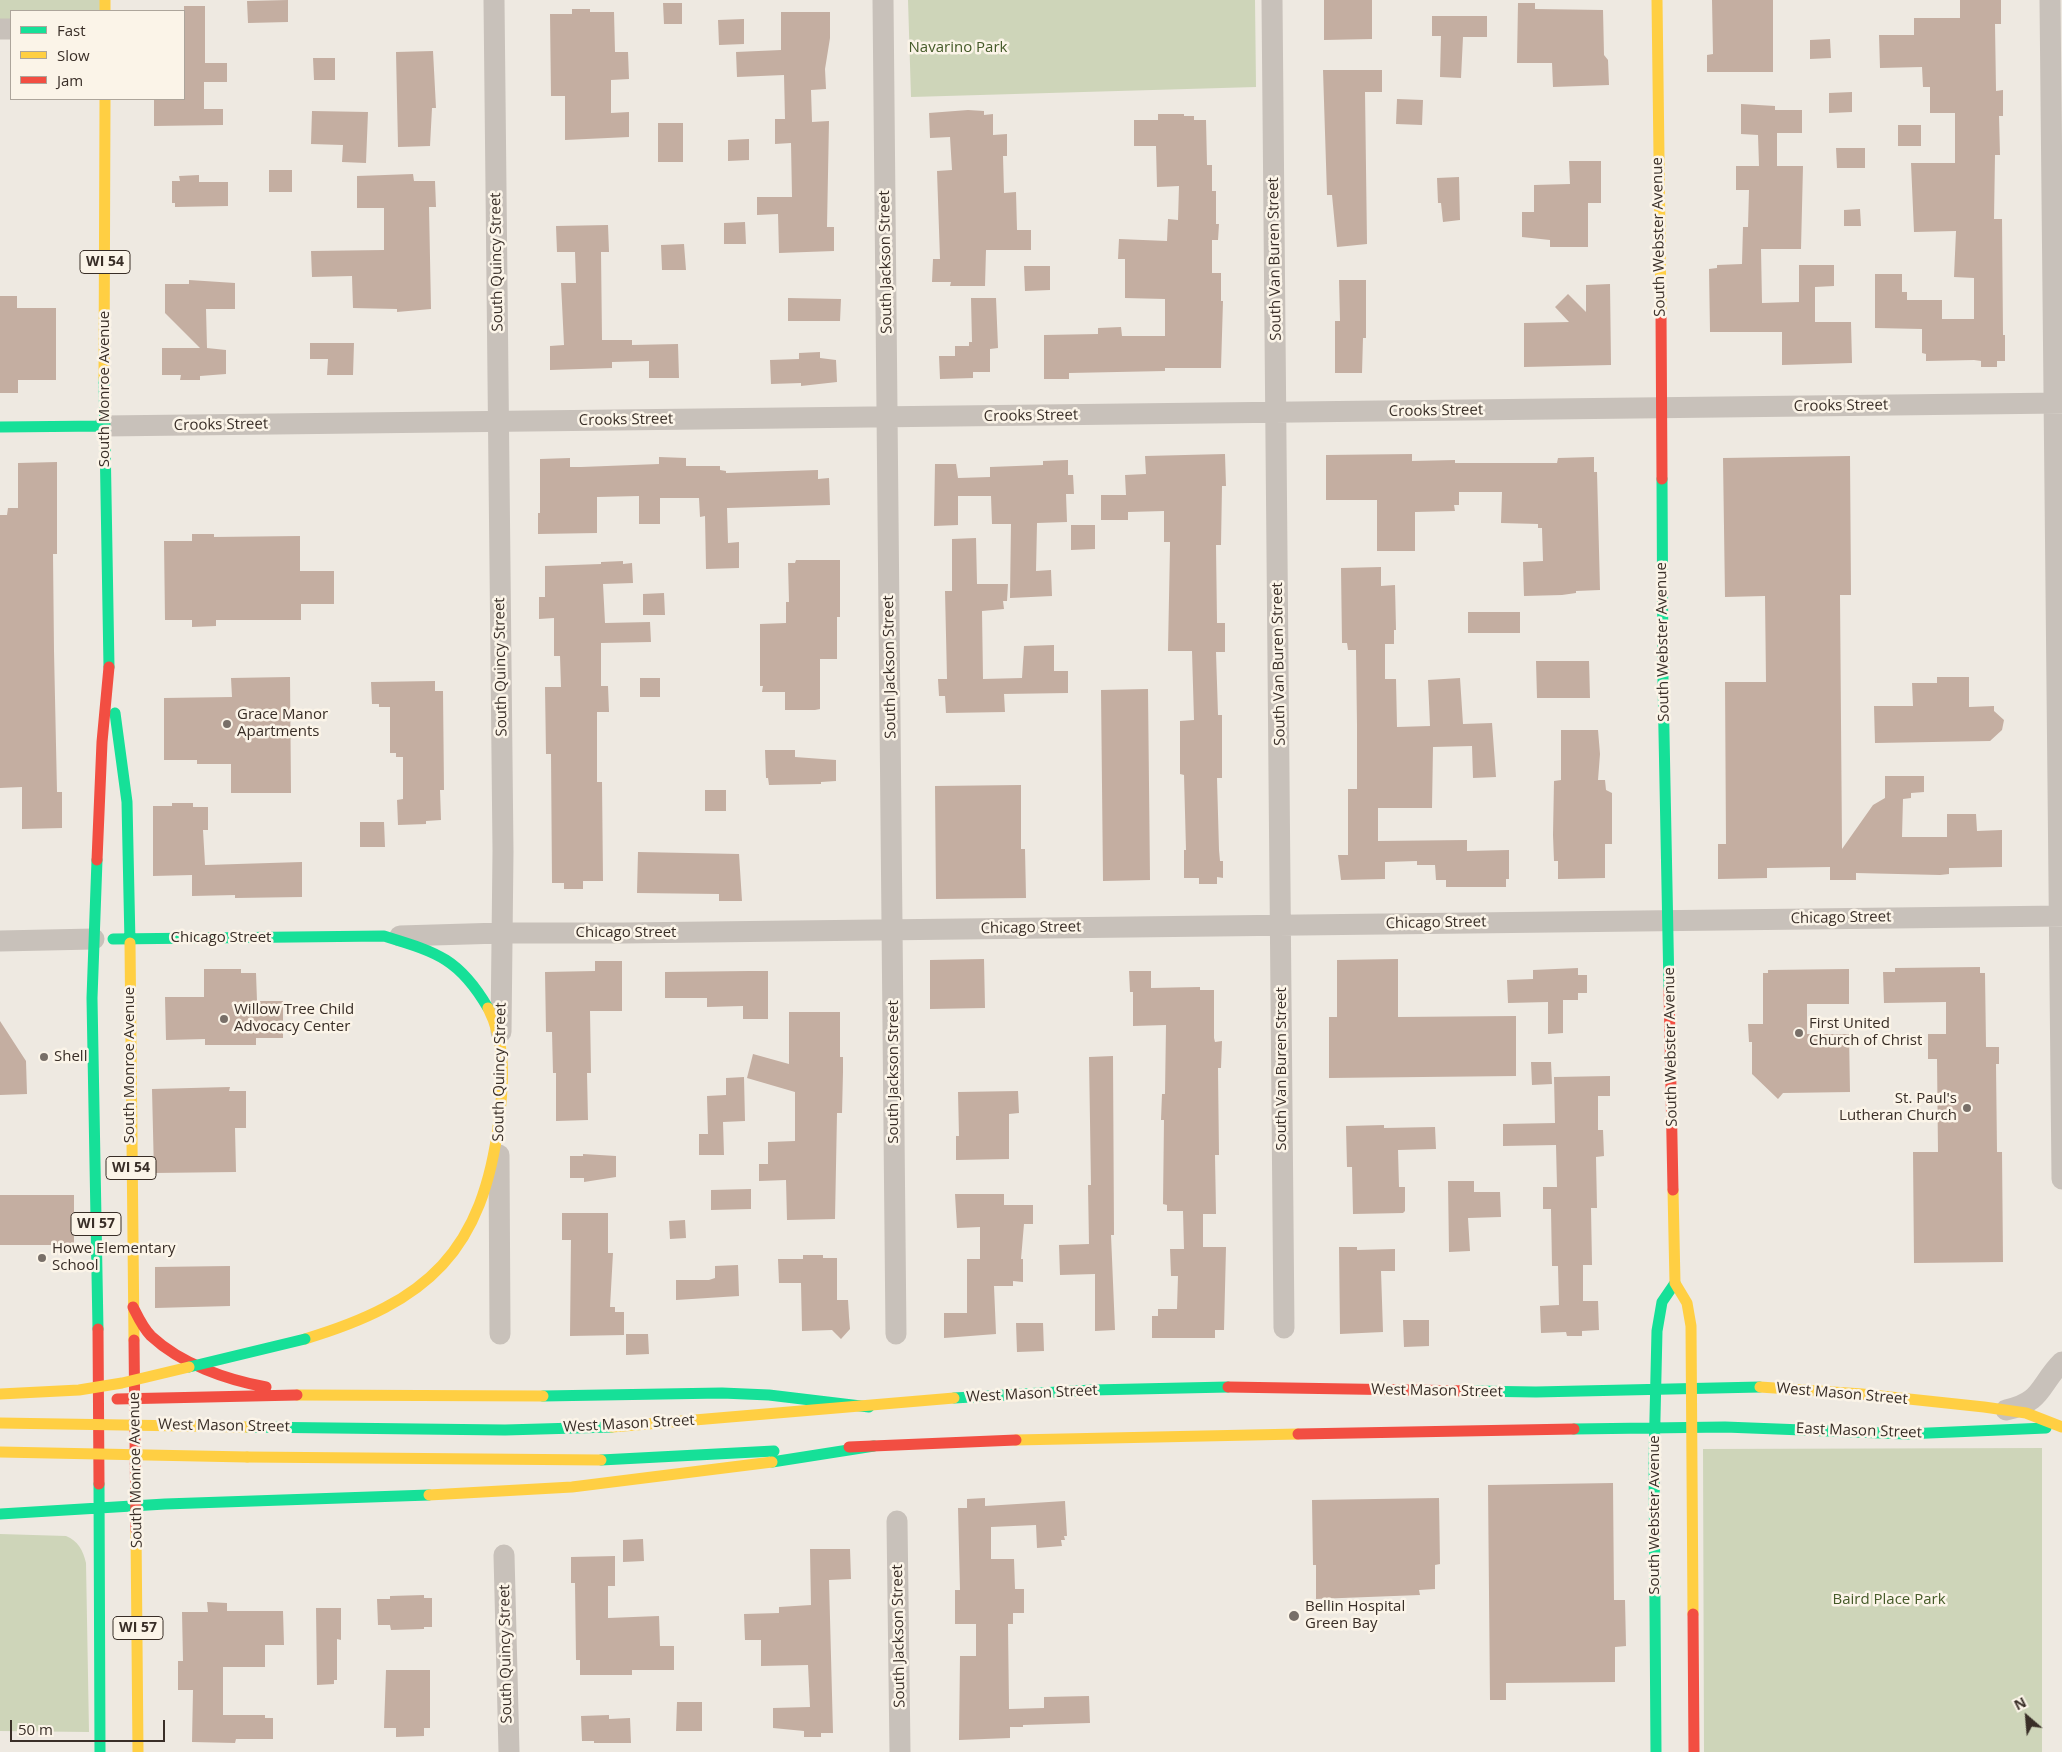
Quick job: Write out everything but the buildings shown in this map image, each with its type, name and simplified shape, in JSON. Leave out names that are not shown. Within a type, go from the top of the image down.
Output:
[{"type":"main road","name":"South Webster Avenue","points":[[1657,0],[1663,682],[1675,1283],[1689,1309],[1692,1388],[1694,1752]]},
{"type":"main road","name":"South Monroe Avenue","points":[[100,1752],[99,1399],[92,1012],[102,742],[109,680],[104,426],[105,100]]},
{"type":"main road","name":"Crooks Street","points":[[0,427],[104,426]]},
{"type":"main road","name":"South Monroe Avenue","points":[[109,680],[120,740],[127,802],[137,1505],[138,1752]]},
{"type":"main road","name":"Chicago Street","points":[[94,939],[384,936]]},
{"type":"main road","points":[[384,936],[423,948],[447,959],[456,967],[471,984],[490,1017],[501,1046]]},
{"type":"main road","name":"South Quincy Street","points":[[499,1128],[501,1046]]},
{"type":"main road","points":[[0,1394],[79,1390],[122,1383],[305,1339],[356,1324],[389,1309],[419,1287],[442,1266],[466,1234],[477,1209],[499,1128]]},
{"type":"main road","name":"South Webster Avenue","points":[[1656,1752],[1655,1427],[1659,1313],[1664,1298],[1675,1283]]},
{"type":"main road","points":[[133,1307],[152,1337],[218,1374],[264,1386],[365,1394]]},
{"type":"main road","name":"West Mason Street","points":[[0,1423],[505,1430],[604,1428],[870,1407],[929,1400],[1092,1390],[1250,1388],[1536,1392],[1692,1388],[1796,1389],[2005,1410],[2031,1415],[2062,1427]]},
{"type":"main road","points":[[99,1399],[365,1394],[571,1396],[722,1393],[769,1395],[870,1407]]},
{"type":"main road","name":"West Mason Street","points":[[0,1452],[247,1457],[612,1460],[874,1446],[1250,1434],[1655,1427]]},
{"type":"main road","name":"East Mason Street","points":[[1655,1427],[1906,1434],[2062,1427]]},
{"type":"main road","points":[[0,1514],[137,1505],[433,1495],[556,1488],[734,1468],[874,1446]]},
{"type":"street","name":"South Quincy Street","points":[[494,0],[502,841],[501,1046]]},
{"type":"street","name":"South Jackson Street","points":[[883,0],[896,1334]]},
{"type":"street","name":"South Van Buren Street","points":[[1272,0],[1282,925],[1284,1328]]},
{"type":"street","points":[[2050,0],[2058,403],[2062,1179]]},
{"type":"street","name":"Crooks Street","points":[[104,426],[2058,403]]},
{"type":"street","name":"Chicago Street","points":[[384,936],[501,933],[2061,916]]},
{"type":"street","name":"Chicago Street","points":[[0,940],[94,939]]},
{"type":"street","name":"South Quincy Street","points":[[499,1128],[500,1334]]},
{"type":"street","points":[[2005,1410],[2034,1399],[2062,1362]]},
{"type":"street","name":"South Jackson Street","points":[[897,1521],[900,1752]]},
{"type":"street","name":"South Quincy Street","points":[[504,1555],[509,1752]]},
{"type":"green space","points":[[0,0],[105,0],[105,10],[10,10],[10,29],[0,29]]},
{"type":"green space","name":"Navarino Park","points":[[908,0],[1255,0],[1256,87],[911,97]]},
{"type":"green space","name":"Baird Place Park","points":[[2042,1448],[2042,1752],[1704,1752],[1703,1449]]},
{"type":"green space","points":[[0,1534],[66,1536],[77,1543],[83,1554],[86,1563],[89,1732],[0,1731]]},
{"type":"traffic: fast","points":[[104,379],[109,667]]},
{"type":"traffic: fast","points":[[0,427],[104,426]]},
{"type":"traffic: fast","points":[[1662,479],[1663,682],[1669,989]]},
{"type":"traffic: fast","points":[[115,713],[127,802],[130,943]]},
{"type":"traffic: fast","points":[[97,860],[92,998],[98,1329]]},
{"type":"traffic: fast","points":[[113,939],[384,936],[418,947],[445,959],[467,978],[488,1008]]},
{"type":"traffic: fast","points":[[1656,1752],[1654,1460],[1657,1331],[1662,1302],[1675,1283]]},
{"type":"traffic: fast","points":[[189,1367],[305,1339]]},
{"type":"traffic: fast","points":[[954,1398],[1092,1390],[1228,1387]]},
{"type":"traffic: fast","points":[[1471,1391],[1536,1392],[1760,1387]]},
{"type":"traffic: fast","points":[[543,1396],[722,1393],[769,1395],[869,1407]]},
{"type":"traffic: fast","points":[[247,1427],[505,1430],[612,1427]]},
{"type":"traffic: fast","points":[[1574,1429],[1725,1427],[1906,1434],[2046,1428]]},
{"type":"traffic: fast","points":[[772,1462],[874,1446]]},
{"type":"traffic: fast","points":[[601,1460],[774,1451]]},
{"type":"traffic: fast","points":[[99,1484],[100,1752]]},
{"type":"traffic: fast","points":[[0,1514],[165,1504],[429,1495]]},
{"type":"traffic: slow","points":[[105,0],[105,10]]},
{"type":"traffic: slow","points":[[1657,0],[1661,313]]},
{"type":"traffic: slow","points":[[104,379],[105,100]]},
{"type":"traffic: slow","points":[[130,943],[134,1340]]},
{"type":"traffic: slow","points":[[305,1339],[348,1324],[385,1308],[416,1288],[442,1265],[463,1238],[479,1205],[491,1166],[501,1106],[501,1049],[494,1021],[488,1008]]},
{"type":"traffic: slow","points":[[1673,1190],[1675,1283],[1687,1303],[1691,1326],[1693,1614]]},
{"type":"traffic: slow","points":[[0,1394],[79,1390],[122,1383],[189,1367]]},
{"type":"traffic: slow","points":[[1760,1387],[1862,1394],[1984,1407],[2026,1413],[2062,1427]]},
{"type":"traffic: slow","points":[[297,1395],[543,1396]]},
{"type":"traffic: slow","points":[[612,1427],[954,1398]]},
{"type":"traffic: slow","points":[[0,1423],[247,1427]]},
{"type":"traffic: slow","points":[[1016,1440],[1298,1434]]},
{"type":"traffic: slow","points":[[0,1452],[247,1457]]},
{"type":"traffic: slow","points":[[247,1457],[601,1460]]},
{"type":"traffic: slow","points":[[429,1495],[572,1487],[772,1462]]},
{"type":"traffic: slow","points":[[136,1530],[138,1752]]},
{"type":"traffic: jam","points":[[1661,313],[1662,479]]},
{"type":"traffic: jam","points":[[97,860],[102,742],[109,667]]},
{"type":"traffic: jam","points":[[1669,989],[1673,1190]]},
{"type":"traffic: jam","points":[[133,1307],[148,1333],[176,1355],[220,1375],[266,1387]]},
{"type":"traffic: jam","points":[[98,1329],[99,1484]]},
{"type":"traffic: jam","points":[[134,1340],[136,1530]]},
{"type":"traffic: jam","points":[[1228,1387],[1471,1391]]},
{"type":"traffic: jam","points":[[117,1399],[297,1395]]},
{"type":"traffic: jam","points":[[1298,1434],[1574,1429]]},
{"type":"traffic: jam","points":[[849,1447],[1016,1440]]},
{"type":"traffic: jam","points":[[1693,1614],[1694,1752]]},
{"type":"place","name":"Grace Manor Apartments","points":[[227,724]]},
{"type":"place","name":"Willow Tree Child Advocacy Center","points":[[224,1019]]},
{"type":"place","name":"First United Church of Christ","points":[[1799,1033]]},
{"type":"place","name":"Shell","points":[[44,1057]]},
{"type":"place","name":"St. Paul's Lutheran Church","points":[[1967,1108]]},
{"type":"place","name":"Howe Elementary School","points":[[42,1258]]},
{"type":"place","name":"Bellin Hospital Green Bay","points":[[1294,1616]]}]
